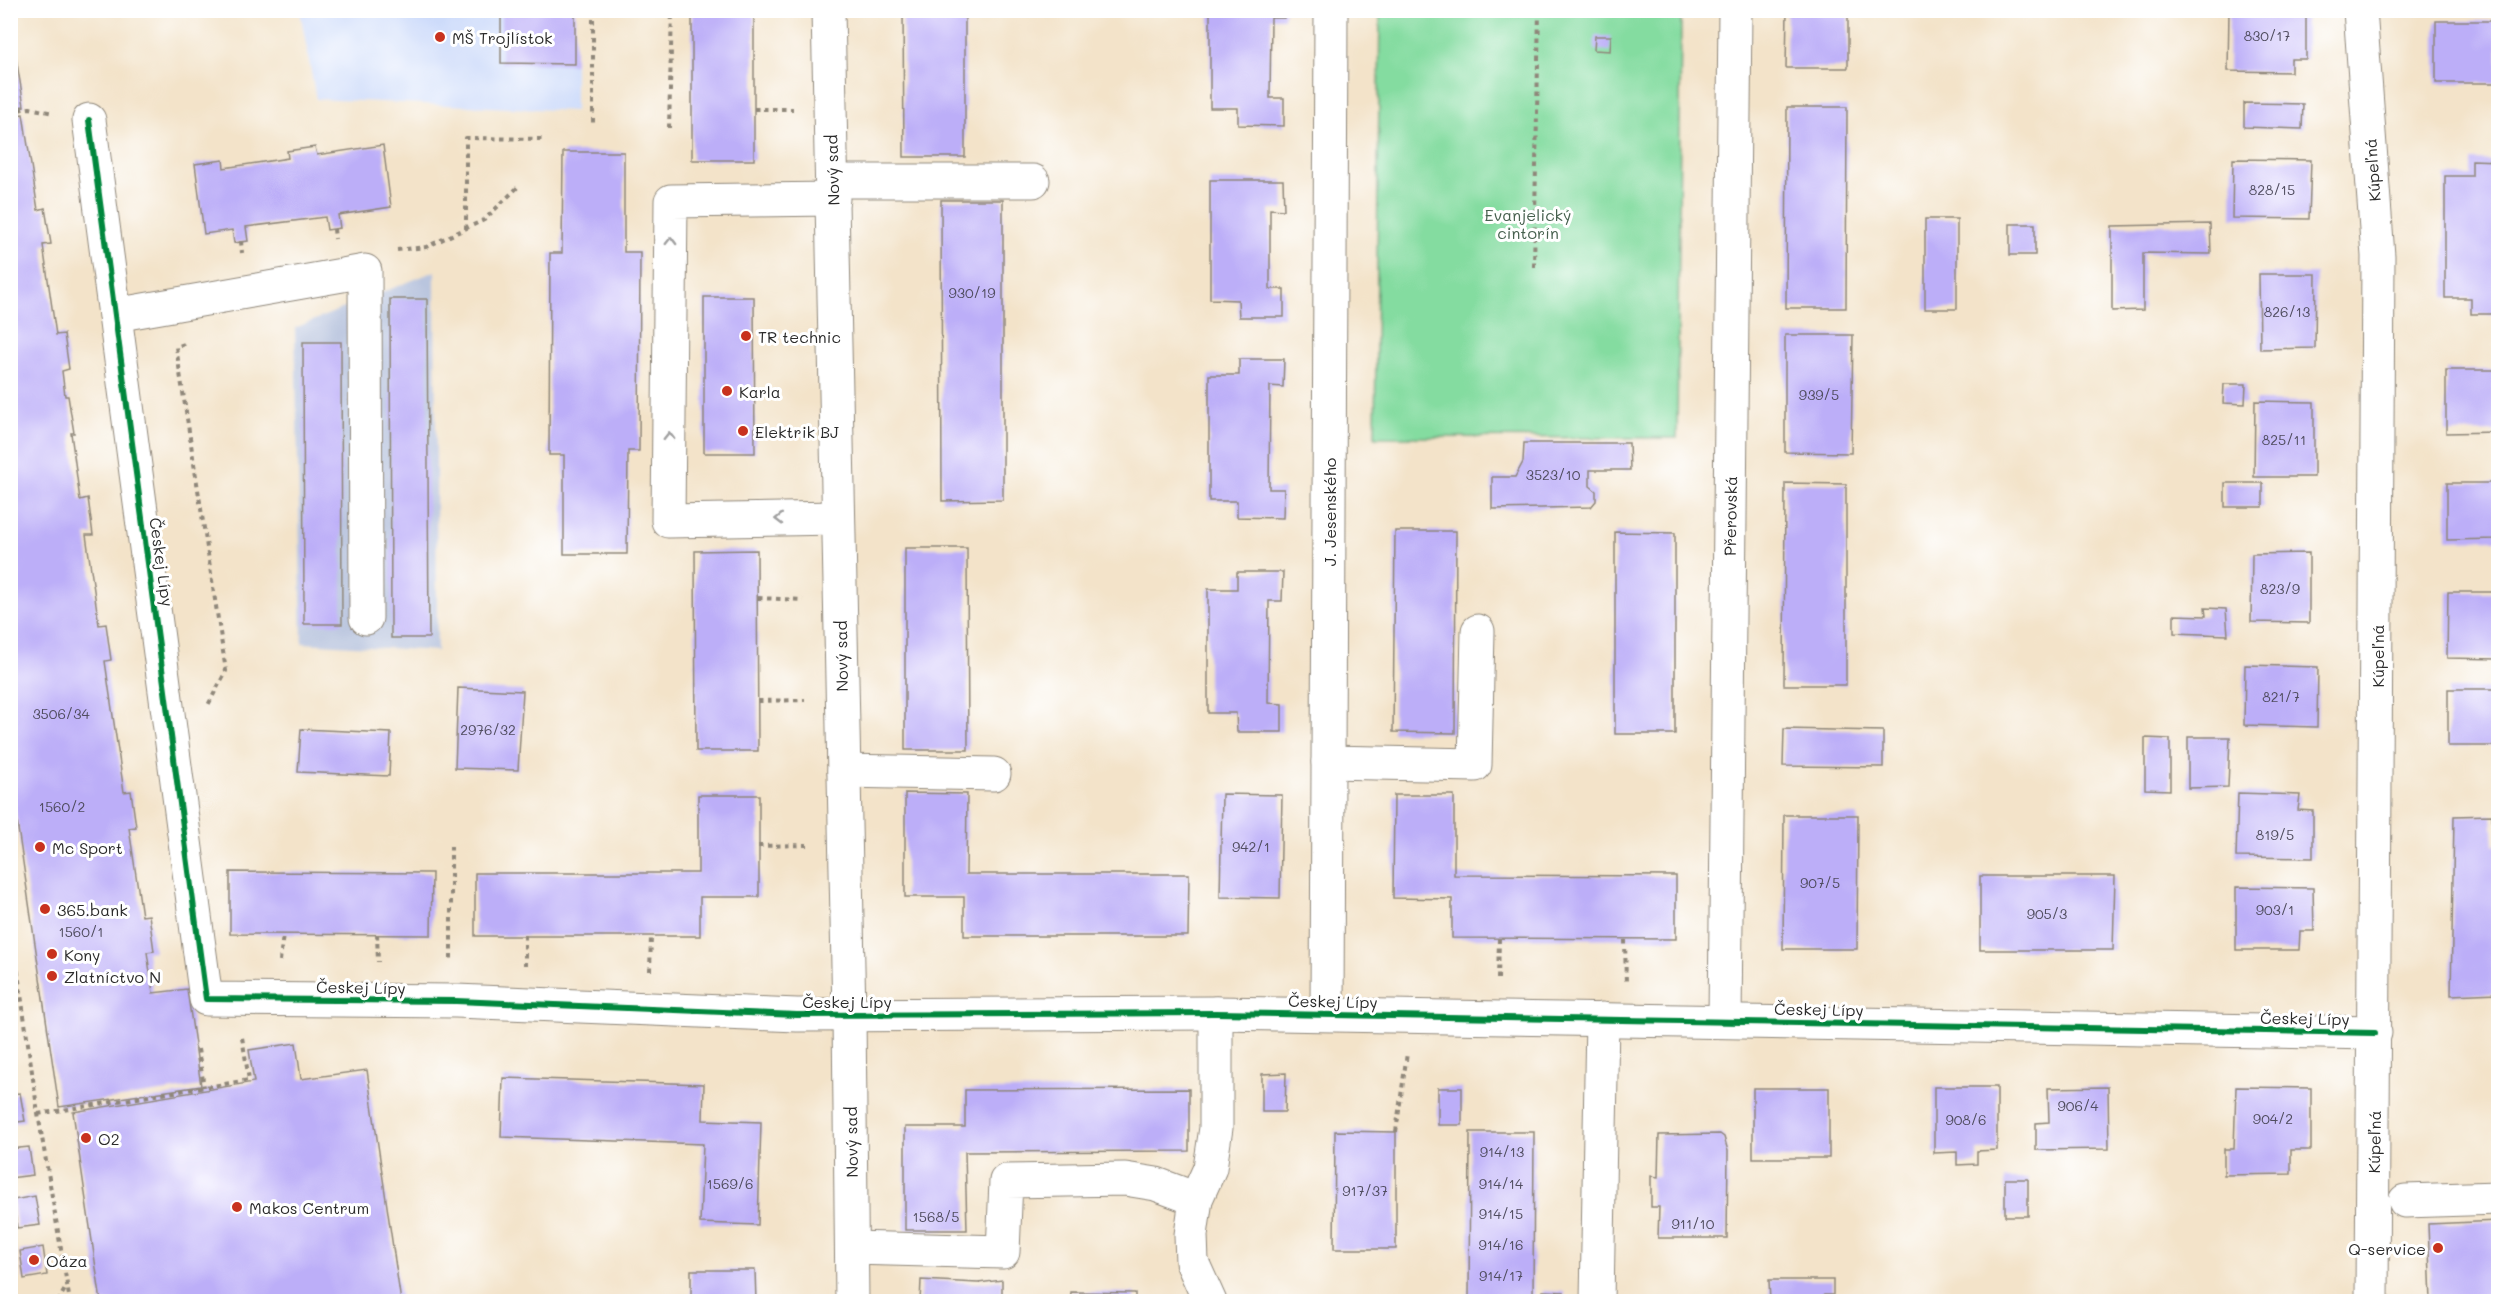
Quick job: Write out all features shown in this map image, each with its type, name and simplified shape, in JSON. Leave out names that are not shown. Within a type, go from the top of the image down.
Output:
[{"type":"street","name":"J. Jesenského","points":[[1326,1014],[1331,10]]},
{"type":"street","name":"Přerovská","points":[[1725,1021],[1735,10]]},
{"type":"street","name":"Kúpeľná","points":[[2360,10],[2379,256],[2372,1302]]},
{"type":"street","name":"Nový sad","points":[[813,11],[832,190],[849,1015],[852,1302]]},
{"type":"street","name":"Českej Lípy","points":[[89,120],[206,999],[456,1001],[849,1015],[1326,1014],[2375,1033]]},
{"type":"street","points":[[837,519],[668,521],[671,201],[832,190],[1033,181]]},
{"type":"street","points":[[115,315],[365,271],[366,618]]},
{"type":"street","points":[[1328,762],[1475,765],[1478,631]]},
{"type":"street","points":[[844,771],[994,774]]},
{"type":"street","points":[[1210,1302],[1192,1262],[1191,1234],[1196,1199],[1210,1167],[1216,1128],[1215,1013]]},
{"type":"street","points":[[1597,1302],[1602,1019]]},
{"type":"street","points":[[852,1248],[1003,1252],[1006,1181],[1125,1179],[1156,1184],[1196,1199]]},
{"type":"street","points":[[2405,1201],[2499,1198]]},
{"type":"path","points":[[593,10],[593,127]]},
{"type":"path","points":[[669,128],[672,10]]},
{"type":"path","points":[[1534,267],[1539,10]]},
{"type":"path","points":[[754,12],[813,11]]},
{"type":"path","points":[[754,109],[799,109]]},
{"type":"path","points":[[466,229],[466,138],[544,139]]},
{"type":"path","points":[[390,251],[426,247],[484,220],[520,186]]},
{"type":"path","points":[[205,712],[226,671],[176,348],[212,332],[209,299]]},
{"type":"path","points":[[758,598],[810,601]]},
{"type":"path","points":[[758,701],[812,700]]},
{"type":"path","points":[[758,846],[814,845]]},
{"type":"path","points":[[451,846],[451,963]]},
{"type":"path","points":[[10,917],[38,1114],[70,1302]]},
{"type":"path","points":[[279,968],[283,934]]},
{"type":"path","points":[[377,934],[378,972]]},
{"type":"path","points":[[525,935],[525,968]]},
{"type":"path","points":[[650,974],[651,936]]},
{"type":"path","points":[[1498,988],[1499,938]]},
{"type":"path","points":[[1625,939],[1626,985]]},
{"type":"path","points":[[10,973],[18,969]]},
{"type":"path","points":[[38,1114],[249,1080],[242,1035]]},
{"type":"path","points":[[198,1049],[204,1087]]},
{"type":"path","points":[[1396,1132],[1407,1049]]},
{"type":"path","points":[[58,1302],[67,1285]]},
{"type":"shaded area","name":"MŠ Trojlístok","points":[[300,11],[575,11],[575,111],[316,99]]},
{"type":"shaded area","points":[[435,271],[437,651],[302,643],[295,328]]},
{"type":"green space","name":"Evanjelický cintorín","points":[[1380,11],[1681,11],[1677,438],[1375,437]]},
{"type":"building","points":[[501,10],[575,10],[575,64],[501,63]]},
{"type":"building","points":[[692,10],[754,10],[754,160],[692,160]]},
{"type":"building","points":[[903,10],[965,10],[965,157],[904,157]]},
{"type":"building","points":[[1210,10],[1285,10],[1284,18],[1271,18],[1270,98],[1284,98],[1284,126],[1238,125],[1238,108],[1210,108]]},
{"type":"building","points":[[1787,10],[1848,10],[1848,68],[1786,68]]},
{"type":"building","points":[[2229,10],[2306,10],[2306,59],[2291,59],[2291,72],[2228,71]]},
{"type":"building","points":[[10,21],[24,106],[10,108]]},
{"type":"building","points":[[2436,21],[2498,21],[2498,83],[2436,83]]},
{"type":"building","points":[[1595,36],[1611,36],[1610,51],[1594,50]]},
{"type":"building","points":[[2244,103],[2303,104],[2302,129],[2244,127]]},
{"type":"building","points":[[1787,107],[1847,107],[1846,308],[1786,308]]},
{"type":"building","points":[[23,114],[38,210],[45,208],[51,244],[43,245],[56,335],[64,334],[69,369],[62,371],[65,396],[68,396],[74,433],[71,433],[80,500],[88,498],[93,535],[86,535],[99,625],[106,624],[111,660],[105,661],[124,792],[131,791],[136,827],[129,828],[142,916],[149,915],[154,951],[147,952],[153,993],[187,989],[201,1086],[59,1107],[10,774],[10,116]]},
{"type":"building","points":[[383,145],[391,207],[338,215],[340,228],[327,230],[325,217],[246,227],[248,241],[234,243],[232,230],[204,234],[195,164],[223,160],[224,168],[288,158],[287,151],[315,147],[317,155]]},
{"type":"building","points":[[563,152],[624,152],[624,252],[640,252],[639,451],[628,451],[627,554],[564,554],[564,455],[549,455],[550,253],[562,253]]},
{"type":"building","points":[[2233,159],[2311,160],[2309,219],[2232,218]]},
{"type":"building","points":[[2472,160],[2498,161],[2498,314],[2471,314],[2471,298],[2445,298],[2445,176],[2472,176]]},
{"type":"building","points":[[1210,180],[1283,180],[1284,210],[1270,209],[1270,289],[1284,289],[1284,317],[1239,317],[1238,300],[1210,299]]},
{"type":"building","points":[[941,200],[1003,200],[1003,500],[942,501]]},
{"type":"building","points":[[1925,219],[1957,219],[1957,309],[1925,309]]},
{"type":"building","points":[[2010,224],[2035,224],[2035,255],[2010,255]]},
{"type":"building","points":[[2210,224],[2211,254],[2143,253],[2143,310],[2112,311],[2112,226]]},
{"type":"building","points":[[2259,274],[2316,274],[2315,348],[2260,349]]},
{"type":"building","points":[[704,297],[754,297],[755,453],[704,453]]},
{"type":"building","points":[[390,299],[427,299],[429,638],[391,638]]},
{"type":"building","points":[[1785,335],[1853,335],[1851,453],[1785,452]]},
{"type":"building","points":[[303,342],[341,342],[342,624],[304,624]]},
{"type":"building","points":[[1239,359],[1284,359],[1283,387],[1270,386],[1269,489],[1284,489],[1283,518],[1237,517],[1237,501],[1209,501],[1209,375],[1239,375]]},
{"type":"building","points":[[2446,370],[2498,370],[2498,432],[2446,433]]},
{"type":"building","points":[[2224,384],[2246,384],[2245,404],[2223,403]]},
{"type":"building","points":[[2255,401],[2314,402],[2314,477],[2254,477]]},
{"type":"building","points":[[1524,443],[1629,443],[1630,470],[1590,470],[1590,486],[1596,491],[1596,501],[1591,507],[1492,509],[1492,477],[1515,477],[1523,462]]},
{"type":"building","points":[[1785,483],[1846,484],[1846,685],[1784,685]]},
{"type":"building","points":[[2225,483],[2263,483],[2263,507],[2225,507]]},
{"type":"building","points":[[2447,483],[2498,483],[2498,539],[2447,540]]},
{"type":"building","points":[[1395,531],[1456,531],[1455,733],[1393,732]]},
{"type":"building","points":[[1615,532],[1675,533],[1675,734],[1615,734]]},
{"type":"building","points":[[905,548],[967,548],[968,750],[905,750]]},
{"type":"building","points":[[757,550],[758,751],[696,751],[695,551]]},
{"type":"building","points":[[2309,553],[2309,623],[2251,622],[2252,554]]},
{"type":"building","points":[[1237,572],[1283,572],[1282,601],[1269,601],[1268,703],[1282,704],[1282,732],[1237,732],[1236,713],[1208,713],[1208,589],[1237,589]]},
{"type":"building","points":[[2448,592],[2498,592],[2498,659],[2447,658]]},
{"type":"building","points":[[2205,608],[2226,609],[2228,635],[2174,633],[2174,615],[2206,616]]},
{"type":"building","points":[[2245,665],[2318,667],[2317,727],[2244,725]]},
{"type":"building","points":[[458,688],[523,691],[518,770],[455,768]]},
{"type":"building","points":[[2448,689],[2498,689],[2498,746],[2448,746]]},
{"type":"building","points":[[301,729],[391,733],[389,776],[298,772]]},
{"type":"building","points":[[1784,729],[1883,731],[1883,767],[1783,766]]},
{"type":"building","points":[[2188,737],[2230,737],[2228,787],[2188,788]]},
{"type":"building","points":[[2145,738],[2170,739],[2170,790],[2145,789]]},
{"type":"building","points":[[905,793],[967,794],[966,874],[1189,874],[1188,936],[964,936],[964,897],[905,897]]},
{"type":"building","points":[[2238,793],[2300,795],[2298,810],[2313,811],[2313,858],[2236,857]]},
{"type":"building","points":[[1222,794],[1282,795],[1280,898],[1220,897]]},
{"type":"building","points":[[698,795],[759,795],[759,897],[700,897],[700,936],[475,936],[475,873],[698,873]]},
{"type":"building","points":[[1394,795],[1454,795],[1454,875],[1676,876],[1676,939],[1452,938],[1452,899],[1393,898]]},
{"type":"building","points":[[1784,815],[1858,815],[1857,949],[1783,949]]},
{"type":"building","points":[[2492,815],[2494,846],[2498,843],[2498,884],[2496,879],[2498,993],[2451,995],[2454,816]]},
{"type":"building","points":[[230,872],[432,873],[431,935],[230,934]]},
{"type":"building","points":[[1980,876],[2115,876],[2113,950],[1980,950]]},
{"type":"building","points":[[2236,887],[2313,888],[2314,931],[2300,931],[2299,950],[2236,950]]},
{"type":"building","name":"Makos Centrum","points":[[296,1043],[301,1079],[367,1070],[401,1302],[101,1302],[73,1112],[254,1082],[249,1050]]},
{"type":"building","points":[[1286,1073],[1285,1112],[1262,1112],[1262,1074]]},
{"type":"building","points":[[503,1078],[704,1084],[703,1120],[761,1122],[758,1225],[700,1223],[703,1144],[501,1137]]},
{"type":"building","points":[[1934,1087],[1997,1087],[1997,1150],[1977,1151],[1977,1164],[1957,1165],[1957,1152],[1934,1153]]},
{"type":"building","points":[[2108,1087],[2109,1149],[2036,1150],[2036,1123],[2049,1122],[2048,1088]]},
{"type":"building","points":[[2236,1087],[2311,1088],[2311,1150],[2291,1150],[2291,1174],[2224,1175],[2224,1149],[2234,1149]]},
{"type":"building","points":[[1438,1088],[1462,1088],[1462,1125],[1438,1125]]},
{"type":"building","points":[[1753,1088],[1829,1088],[1829,1158],[1753,1158]]},
{"type":"building","points":[[1189,1089],[1189,1151],[965,1152],[967,1230],[905,1230],[905,1127],[965,1127],[965,1090]]},
{"type":"building","points":[[20,1093],[25,1121],[10,1123],[10,1094]]},
{"type":"building","points":[[1335,1131],[1396,1132],[1396,1249],[1334,1249]]},
{"type":"building","points":[[1470,1132],[1534,1132],[1533,1302],[1469,1302]]},
{"type":"building","points":[[1720,1134],[1724,1137],[1728,1151],[1727,1238],[1658,1238],[1659,1207],[1651,1207],[1651,1176],[1658,1177],[1659,1135]]},
{"type":"building","points":[[29,1147],[33,1175],[10,1178],[10,1149]]},
{"type":"building","points":[[2005,1179],[2028,1179],[2028,1216],[2005,1216]]},
{"type":"building","points":[[35,1196],[40,1225],[17,1228],[13,1200]]},
{"type":"building","points":[[2498,1221],[2498,1298],[2431,1301],[2428,1224]]},
{"type":"building","points":[[43,1247],[47,1275],[24,1279],[20,1251]]},
{"type":"building","points":[[691,1270],[755,1270],[756,1302],[691,1302]]},
{"type":"building","points":[[921,1280],[978,1283],[1002,1280],[1002,1302],[920,1302]]},
{"type":"building","points":[[1769,1280],[1833,1280],[1833,1295],[1824,1295],[1824,1302],[1770,1301]]},
{"type":"building","points":[[1543,1291],[1564,1292],[1564,1302],[1542,1302]]},
{"type":"building","points":[[1071,1292],[1135,1293],[1135,1302],[1070,1302]]},
{"type":"cycle path","points":[[89,120],[206,999],[456,1001],[797,1015],[1216,1013],[2375,1033]]},
{"type":"place","name":"MŠ Trojlístok","points":[[440,37]]},
{"type":"place","name":"TR technic","points":[[746,336]]},
{"type":"place","name":"Karla","points":[[727,391]]},
{"type":"place","name":"Elektrik BJ","points":[[743,431]]},
{"type":"place","name":"Mc Sport","points":[[40,847]]},
{"type":"place","name":"365.bank","points":[[45,909]]},
{"type":"place","name":"Kony","points":[[52,954]]},
{"type":"place","name":"Zlatníctvo N","points":[[52,976]]},
{"type":"place","name":"O2","points":[[86,1138]]},
{"type":"place","name":"Makos Centrum","points":[[237,1207]]},
{"type":"place","name":"Q-service","points":[[2438,1248]]},
{"type":"place","name":"Oáza","points":[[34,1260]]}]
